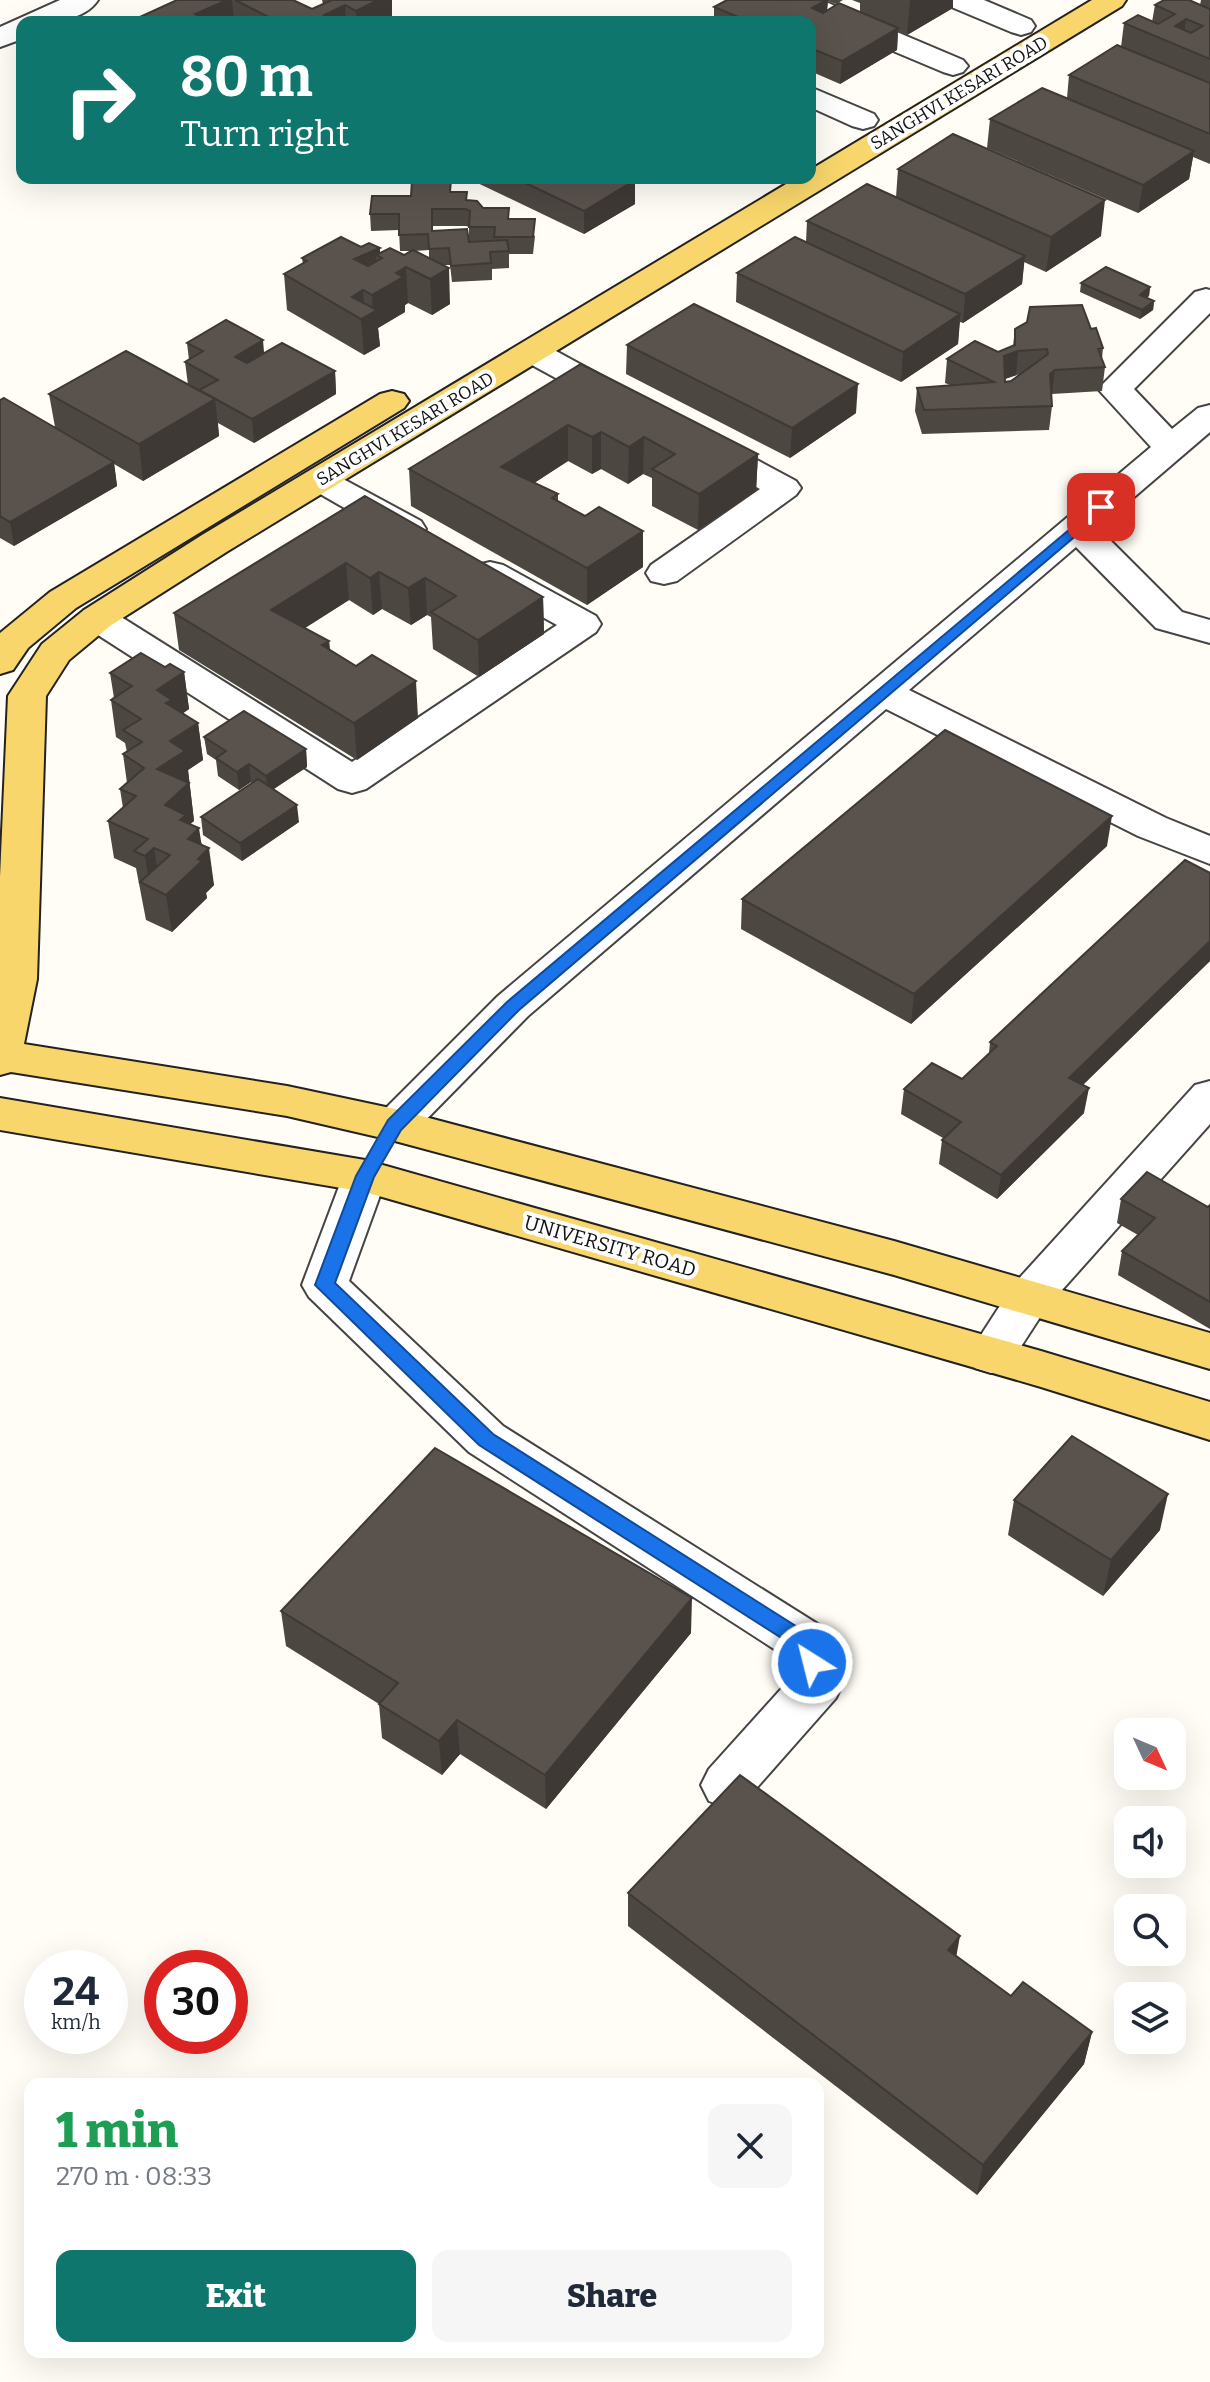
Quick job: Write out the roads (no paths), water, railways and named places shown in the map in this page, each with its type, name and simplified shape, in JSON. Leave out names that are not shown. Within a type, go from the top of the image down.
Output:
[{"type":"main road","name":"SANGHVI KESARI ROAD","points":[[816,148],[1063,0]]},
{"type":"main road","name":"SANGHVI KESARI ROAD","points":[[816,180],[1112,0]]},
{"type":"main road","name":"SANGHVI KESARI ROAD","points":[[0,662],[14,640],[76,592],[184,524],[757,184]]},
{"type":"main road","name":"SANGHVI KESARI ROAD","points":[[1,1056],[16,979],[27,696],[55,652],[97,618],[809,184]]},
{"type":"main road","points":[[1,1056],[287,1101],[395,1125],[1030,1296],[1210,1351]]},
{"type":"main road","name":"UNIVERSITY ROAD","points":[[0,1114],[365,1176],[991,1355],[1210,1421]]},
{"type":"main road","points":[[365,1176],[395,1125]]},
{"type":"street","points":[[48,16],[84,0]]},
{"type":"street","points":[[796,0],[953,66]]},
{"type":"street","points":[[959,0],[1021,26]]},
{"type":"street","points":[[816,99],[863,120]]},
{"type":"street","points":[[1171,448],[1115,389],[1206,299]]},
{"type":"street","points":[[533,352],[784,488],[664,573]]},
{"type":"street","points":[[395,1125],[513,1006],[1210,415]]},
{"type":"street","points":[[97,618],[352,780],[583,624],[320,480]]},
{"type":"street","points":[[1077,527],[1169,620],[1210,632]]},
{"type":"street","points":[[882,692],[1152,827],[1210,851]]},
{"type":"street","points":[[991,1355],[1030,1296],[1210,1096]]},
{"type":"street","points":[[365,1176],[325,1285],[486,1439],[806,1643],[818,1683],[727,1785]]}]
